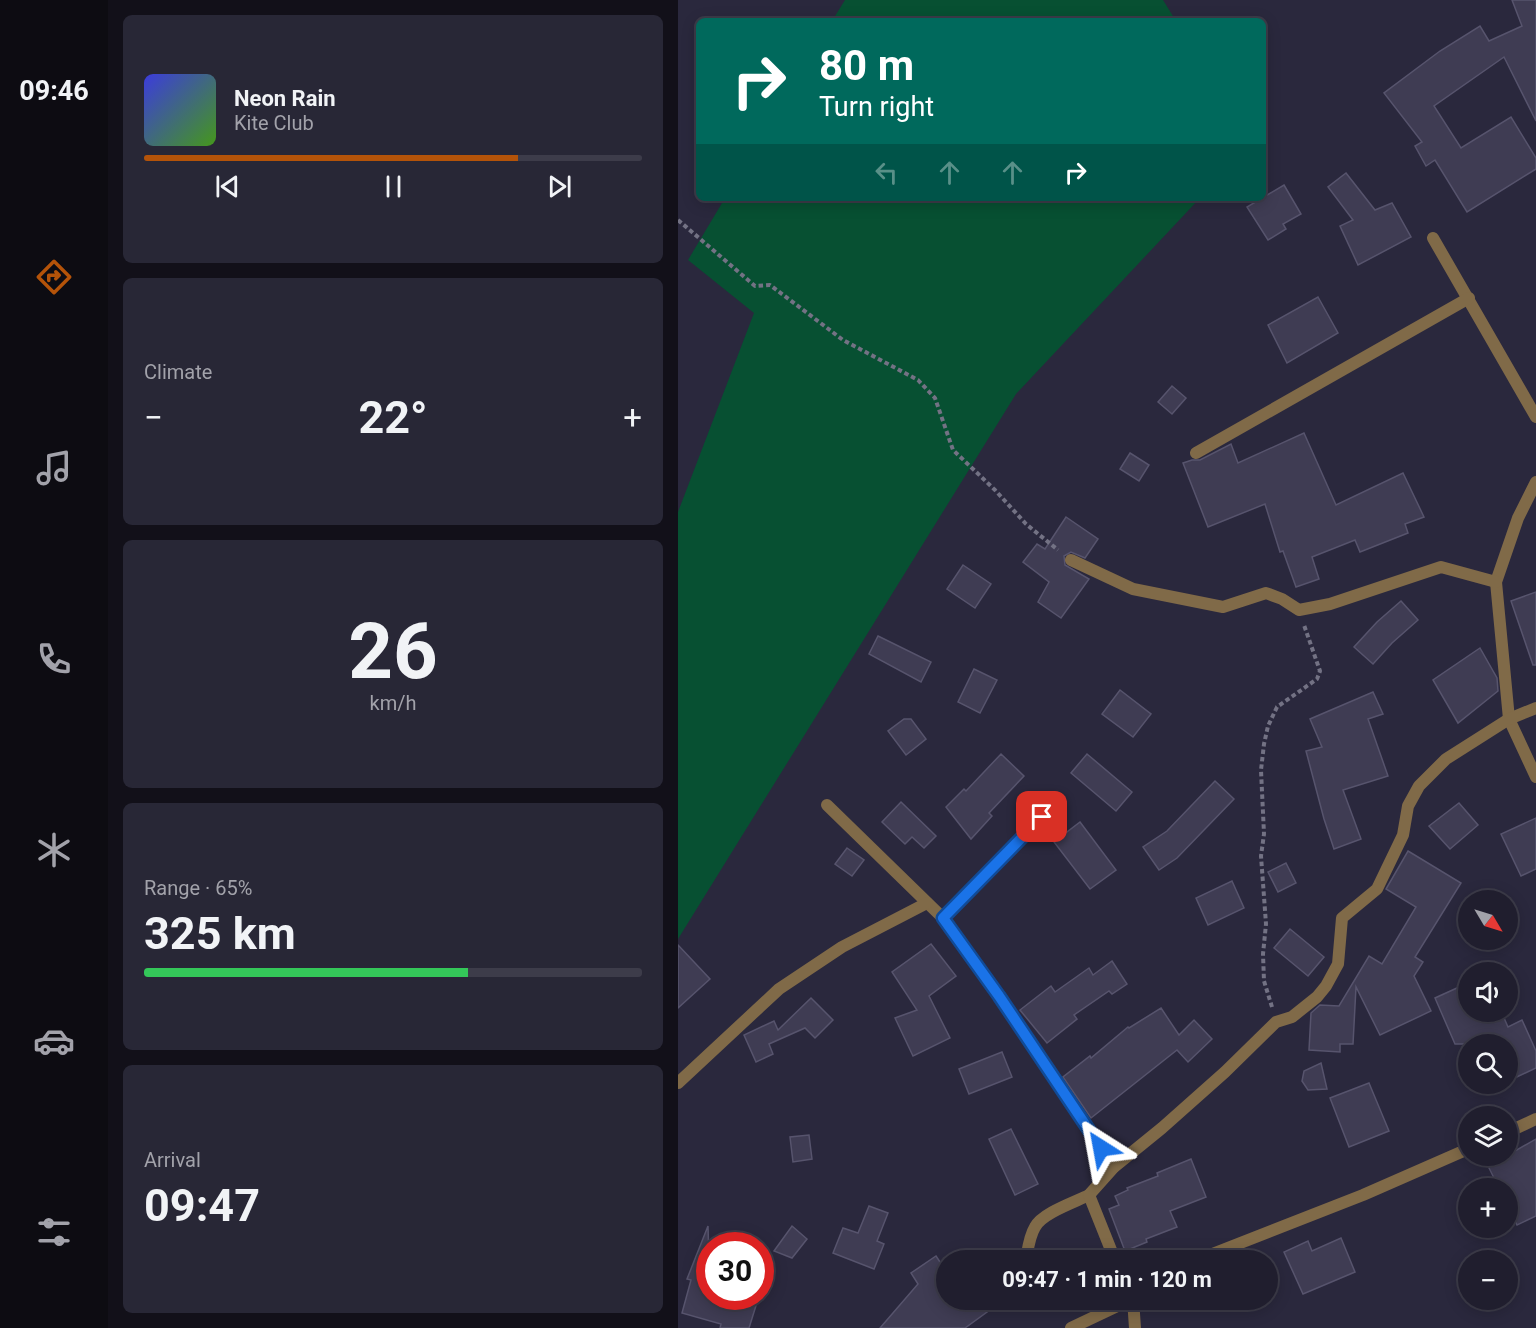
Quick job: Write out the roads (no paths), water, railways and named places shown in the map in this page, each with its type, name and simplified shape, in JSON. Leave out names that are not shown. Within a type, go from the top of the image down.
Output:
[{"type":"street","points":[[1433,238],[1536,417]]},
{"type":"street","points":[[1196,453],[1469,298]]},
{"type":"street","points":[[1536,482],[1518,518],[1496,582],[1509,719],[1536,777]]},
{"type":"street","points":[[1071,560],[1133,589],[1223,607],[1266,593],[1282,598],[1299,610],[1330,604],[1441,567],[1496,582]]},
{"type":"street","points":[[1028,1250],[1035,1224],[1055,1211],[1089,1195],[1114,1167],[1218,1079],[1276,1022],[1292,1017],[1317,997],[1338,964],[1342,918],[1377,889],[1403,835],[1408,806],[1419,786],[1446,759],[1509,719],[1536,708]]},
{"type":"street","points":[[943,918],[1058,800]]},
{"type":"street","points":[[827,805],[943,918],[999,996],[1114,1167]]},
{"type":"street","points":[[678,1083],[779,989],[842,946],[927,903]]},
{"type":"street","points":[[1518,1127],[1536,1119]]},
{"type":"street","points":[[1222,1250],[1362,1195],[1458,1153]]},
{"type":"street","points":[[1089,1195],[1111,1250]]},
{"type":"street","points":[[1071,1328],[1109,1310]]},
{"type":"street","points":[[1133,1310],[1135,1328]]}]
